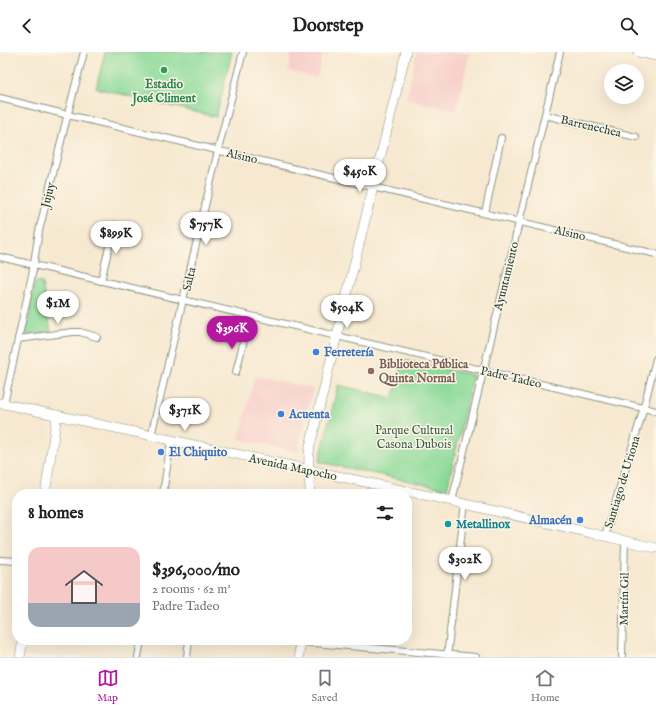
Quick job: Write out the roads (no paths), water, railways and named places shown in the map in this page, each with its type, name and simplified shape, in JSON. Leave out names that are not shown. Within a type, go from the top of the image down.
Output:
[{"type":"main road","points":[[310,489],[308,457],[310,446],[406,52]]},
{"type":"main road","points":[[638,52],[656,56]]},
{"type":"main road","name":"Avenida Mapocho","points":[[2,403],[400,489]]},
{"type":"main road","points":[[46,489],[56,415]]},
{"type":"main road","name":"Avenida Mapocho","points":[[412,492],[656,548]]},
{"type":"main road","points":[[20,657],[22,645]]},
{"type":"main road","points":[[299,657],[300,645]]},
{"type":"street","name":"Jujuy","points":[[2,403],[18,339],[39,231],[84,52]]},
{"type":"street","name":"Salta","points":[[151,436],[243,52]]},
{"type":"street","name":"Ayuntamiento","points":[[452,500],[560,52]]},
{"type":"street","name":"Alsino","points":[[0,98],[656,254]]},
{"type":"street","name":"Barrenechea","points":[[545,115],[636,137]]},
{"type":"street","points":[[485,213],[501,138]]},
{"type":"street","points":[[100,281],[114,225]]},
{"type":"street","name":"Padre Tadeo","points":[[0,257],[656,411]]},
{"type":"street","points":[[236,372],[250,316]]},
{"type":"street","points":[[18,339],[73,332],[80,332],[97,337]]},
{"type":"street","name":"Santiago de Uriona","points":[[605,536],[644,408],[656,359]]},
{"type":"street","points":[[164,489],[171,440]]},
{"type":"street","points":[[447,656],[465,503]]},
{"type":"street","name":"Martín Gil","points":[[622,657],[625,541]]},
{"type":"street","points":[[0,560],[12,561]]},
{"type":"street","points":[[138,657],[140,645]]},
{"type":"street","points":[[187,657],[188,645]]},
{"type":"street","points":[[339,645],[447,656],[476,657]]},
{"type":"place","name":"Estadio José Climent","points":[[164,70]]},
{"type":"place","name":"Ferretería","points":[[316,352]]},
{"type":"place","name":"Biblioteca Pública Quinta Normal","points":[[371,371]]},
{"type":"place","name":"Acuenta","points":[[281,414]]},
{"type":"place","name":"El Chiquito","points":[[161,452]]},
{"type":"place","name":"Almacén","points":[[580,520]]},
{"type":"place","name":"Metallinox","points":[[448,524]]},
{"type":"park label","name":"Parque Cultural Casona Dubois","points":[[414,437]]}]
